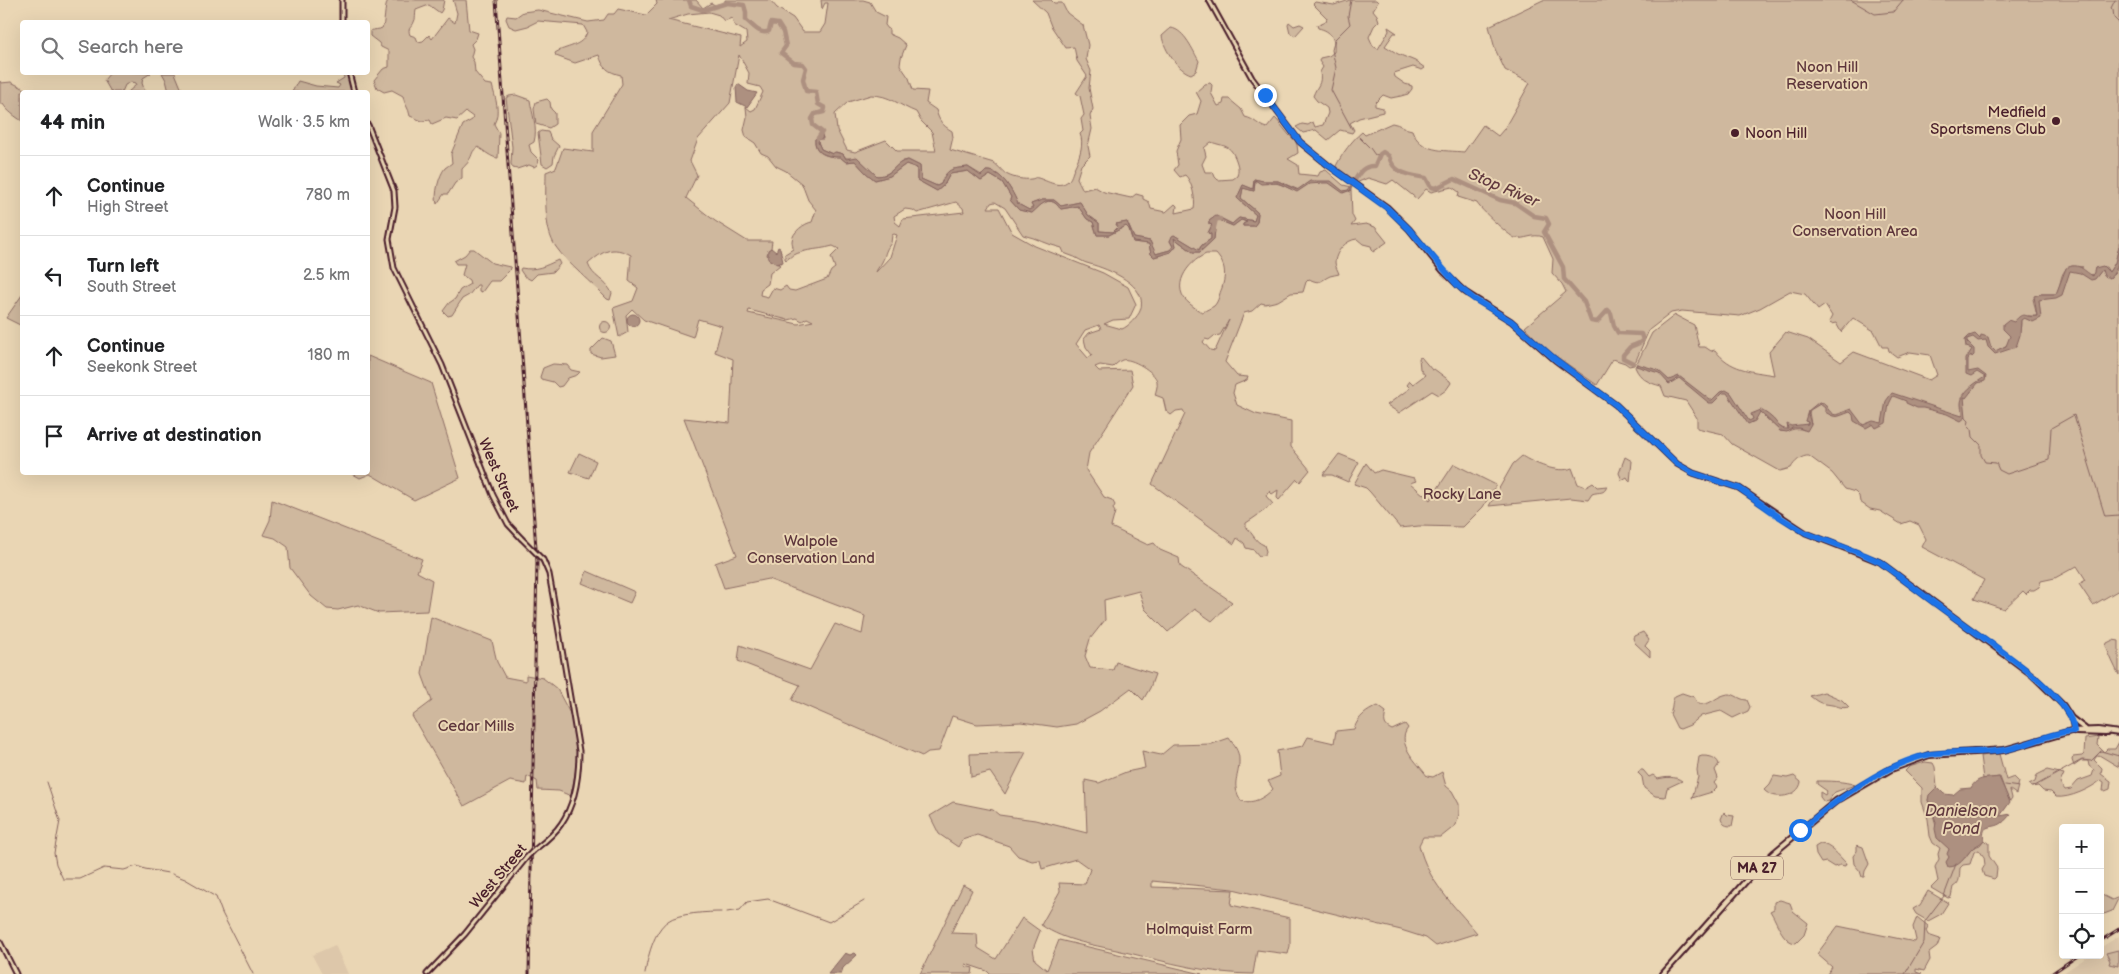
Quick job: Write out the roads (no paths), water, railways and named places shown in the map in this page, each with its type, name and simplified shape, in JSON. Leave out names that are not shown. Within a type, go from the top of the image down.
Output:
[{"type":"main road","points":[[342,0],[342,20]]},
{"type":"main road","points":[[1209,0],[1252,78],[1300,142],[1387,208],[1404,224],[1458,286],[1474,299],[1511,321],[1556,360],[1616,405],[1677,464],[1693,473],[1739,488],[1806,533],[1880,562],[2032,675],[2063,705],[2079,726],[2090,729]]},
{"type":"main road","points":[[350,75],[354,90]]},
{"type":"main road","name":"West Street","points":[[370,129],[394,191],[395,207],[389,239],[394,268],[438,356],[493,495],[508,524],[543,560],[549,574],[579,751],[579,768],[574,793],[565,818],[556,830],[527,857],[474,924],[426,974]]},
{"type":"main road","points":[[2072,719],[2074,731]]},
{"type":"main road","name":"MA 27","points":[[1662,974],[1753,873],[1775,852],[1836,801],[1885,772],[1929,755],[2004,750],[2074,731],[2090,729],[2119,733]]},
{"type":"main road","name":"MA 27","points":[[2074,731],[2080,733],[2119,733]]},
{"type":"main road","points":[[0,942],[16,974]]},
{"type":"water","points":[[738,84],[748,91],[757,93],[747,107],[737,102],[736,87]]},
{"type":"water","points":[[822,135],[823,139],[819,139],[818,142],[821,149],[832,154],[835,152],[843,154],[846,159],[857,157],[877,176],[887,174],[903,161],[908,160],[920,166],[921,179],[937,186],[941,184],[945,175],[950,170],[968,167],[981,176],[986,171],[997,174],[1006,183],[1018,204],[1029,210],[1033,208],[1031,204],[1042,200],[1054,200],[1061,206],[1080,202],[1088,215],[1099,223],[1099,231],[1113,232],[1118,227],[1116,224],[1127,222],[1134,238],[1150,241],[1156,254],[1170,250],[1173,246],[1170,241],[1174,235],[1199,250],[1202,245],[1211,239],[1211,234],[1208,233],[1212,225],[1209,224],[1209,221],[1216,216],[1232,224],[1239,218],[1254,221],[1256,215],[1237,198],[1243,185],[1253,189],[1254,179],[1278,181],[1297,190],[1310,181],[1331,181],[1343,191],[1348,190],[1351,186],[1351,190],[1343,193],[1329,183],[1323,183],[1309,184],[1297,192],[1278,183],[1261,184],[1255,180],[1254,191],[1243,188],[1241,198],[1258,213],[1257,222],[1254,226],[1243,226],[1247,222],[1241,220],[1233,226],[1216,219],[1214,239],[1200,252],[1193,252],[1174,238],[1176,246],[1171,252],[1154,257],[1151,254],[1149,244],[1133,242],[1129,229],[1126,226],[1109,235],[1097,235],[1093,222],[1087,219],[1078,206],[1061,209],[1055,203],[1048,201],[1032,213],[1019,210],[1010,200],[1011,197],[1002,182],[990,175],[981,181],[968,171],[950,174],[944,185],[937,191],[917,180],[917,168],[906,164],[890,176],[875,180],[855,161],[846,162],[840,157],[826,155],[819,151],[815,144],[815,139]]},
{"type":"water","points":[[2119,246],[2117,267],[2110,278],[2104,276],[2102,270],[2095,279],[2091,280],[2080,273],[2070,271],[2062,295],[2056,298],[2039,300],[2041,318],[2033,322],[2024,318],[2021,320],[2020,335],[2016,347],[1995,354],[1988,347],[1986,340],[1978,341],[1973,337],[1967,339],[1967,342],[1974,349],[1974,355],[1972,357],[1971,355],[1968,359],[1968,372],[1978,370],[1986,376],[1985,381],[1978,383],[1966,398],[1964,397],[1966,417],[1961,421],[1947,414],[1917,408],[1893,396],[1889,404],[1886,423],[1876,428],[1873,424],[1866,428],[1854,421],[1853,415],[1850,412],[1839,416],[1832,416],[1825,412],[1825,408],[1820,404],[1810,410],[1808,414],[1811,424],[1807,431],[1792,428],[1787,432],[1780,431],[1760,412],[1755,421],[1748,424],[1727,393],[1723,393],[1713,403],[1709,403],[1679,378],[1669,384],[1659,373],[1636,366],[1637,364],[1658,370],[1669,380],[1679,376],[1710,400],[1726,390],[1731,393],[1749,421],[1753,419],[1751,414],[1761,410],[1769,415],[1780,427],[1785,429],[1788,429],[1787,424],[1791,426],[1808,424],[1805,421],[1808,411],[1819,402],[1824,403],[1830,412],[1835,415],[1851,409],[1863,425],[1873,421],[1882,423],[1886,401],[1892,393],[1962,416],[1961,404],[1963,396],[1973,385],[1985,377],[1977,372],[1971,376],[1966,374],[1966,359],[1972,349],[1966,347],[1965,340],[1975,334],[1980,339],[1981,335],[1988,337],[1991,347],[1995,351],[2006,346],[2010,336],[2003,329],[2003,324],[2008,320],[2014,322],[2023,315],[2037,316],[2034,296],[2056,294],[2066,268],[2071,266],[2081,267],[2093,276],[2095,268],[2103,266],[2109,272],[2115,263]]},
{"type":"water","points":[[778,247],[780,248],[783,262],[777,264],[768,259],[768,250],[771,248],[776,252]]},
{"type":"water","points":[[631,314],[635,314],[639,320],[635,326],[631,326],[627,322],[627,318]]},
{"type":"water","name":"Danielson Pond","points":[[1999,777],[2010,802],[2000,816],[2011,814],[2002,823],[1988,827],[1984,831],[1984,840],[1982,842],[1973,848],[1959,864],[1948,867],[1946,862],[1949,857],[1947,854],[1949,849],[1937,838],[1936,822],[1928,800],[1929,795],[1937,787],[1944,794],[1953,795],[1960,789],[1971,788],[1976,781]]},
{"type":"water","points":[[845,953],[850,955],[855,953],[857,955],[843,968],[841,974],[828,974]]},
{"type":"waterway","name":"Stop River","points":[[689,0],[691,6],[703,10],[727,3],[744,5],[746,20],[763,32],[769,31],[771,23],[778,24],[783,32],[786,46],[781,53],[794,63],[803,64],[806,68],[803,79],[806,91],[816,92],[818,104],[825,108],[824,112],[815,114],[812,119],[813,125],[822,132],[818,138]]},
{"type":"waterway","points":[[1351,0],[1348,16],[1350,24],[1335,39],[1332,50],[1336,68],[1331,90],[1352,129]]},
{"type":"waterway","points":[[1851,0],[1875,14],[1893,12],[1903,0]]},
{"type":"waterway","points":[[2115,0],[2111,8],[2114,18],[2119,23]]},
{"type":"waterway","points":[[1359,137],[1375,155],[1380,154]]},
{"type":"waterway","name":"Stop River","points":[[1352,185],[1358,174],[1364,169],[1375,166],[1380,154],[1383,152],[1389,156],[1394,167],[1398,170],[1403,173],[1426,178],[1431,187],[1436,188],[1454,179],[1500,200],[1515,203],[1534,216],[1546,218],[1549,224],[1544,232],[1563,267],[1564,279],[1584,302],[1591,321],[1597,322],[1608,310],[1611,313],[1618,333],[1641,334],[1643,340],[1630,347],[1623,355],[1623,358],[1633,363]]},
{"type":"waterway","name":"Stop River","points":[[1213,231],[1216,219],[1220,219]]},
{"type":"waterway","points":[[1965,417],[1969,421],[1968,425],[1972,429],[1973,437],[1981,445],[1981,455],[1985,462],[1996,463],[1999,470],[2007,474],[2049,460],[2051,428],[2074,415],[2105,516],[2119,515]]},
{"type":"waterway","points":[[2033,787],[2082,760],[2091,761],[2101,751],[2119,756]]},
{"type":"waterway","points":[[47,782],[60,821],[54,853],[56,864],[63,879],[80,879],[104,868],[124,870],[137,866],[168,873]]},
{"type":"waterway","points":[[2005,785],[2019,787]]},
{"type":"waterway","points":[[1905,974],[1924,942],[1925,921],[1944,896],[1956,864]]},
{"type":"waterway","points":[[172,874],[185,879],[216,897],[222,913],[253,974]]},
{"type":"waterway","points":[[727,912],[740,910],[747,902],[768,899],[829,922],[864,901]]},
{"type":"waterway","points":[[645,974],[649,953],[663,925],[679,916],[721,912]]},
{"type":"railway","points":[[496,0],[537,562],[529,974]]},
{"type":"railway","points":[[2104,938],[2119,929]]},
{"type":"railway","points":[[2051,974],[2073,959]]},
{"type":"place","name":"Medfield Sportsmens Club","points":[[2056,121]]},
{"type":"place","name":"Noon Hill","points":[[1735,133]]},
{"type":"park label","name":"Noon Hill Reservation","points":[[1827,76]]},
{"type":"park label","name":"Noon Hill Conservation Area","points":[[1855,222]]},
{"type":"park label","name":"Rocky Lane","points":[[1462,494]]},
{"type":"park label","name":"Walpole Conservation Land","points":[[811,550]]},
{"type":"park label","name":"Cedar Mills","points":[[476,726]]},
{"type":"park label","name":"Holmquist Farm","points":[[1199,929]]}]
